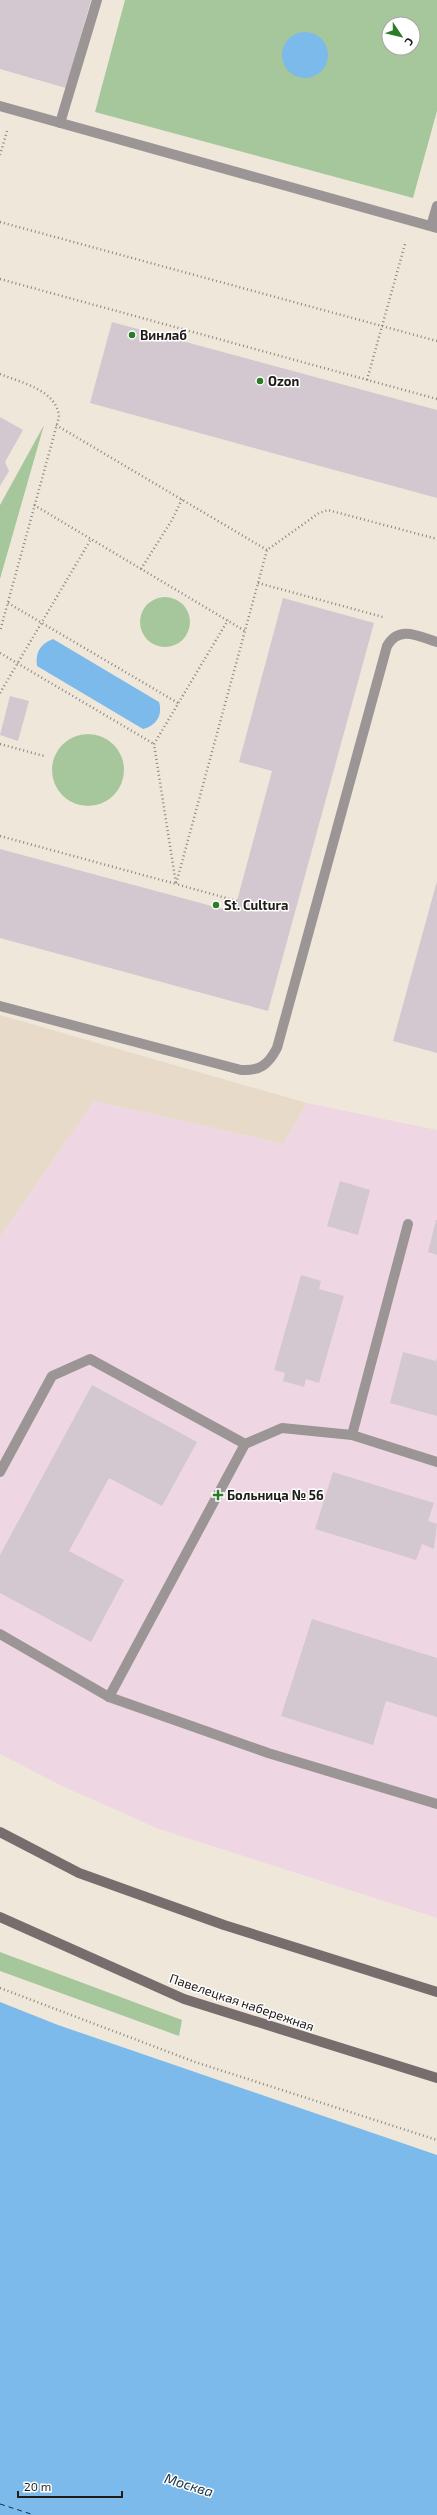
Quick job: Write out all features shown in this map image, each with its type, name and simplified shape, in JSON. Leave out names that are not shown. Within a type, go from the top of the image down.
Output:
[{"type":"main road","points":[[0,1832],[79,1873],[224,1925],[437,1992]]},
{"type":"main road","name":"Павелецкая набережная","points":[[0,1917],[184,1999],[437,2078]]},
{"type":"street","points":[[60,123],[97,0]]},
{"type":"street","points":[[0,106],[434,227],[437,206]]},
{"type":"street","points":[[0,1006],[241,1070],[254,1071],[264,1066],[277,1048],[387,646],[392,638],[398,634],[406,633],[437,642]]},
{"type":"street","points":[[352,1434],[408,1224]]},
{"type":"street","points":[[0,1472],[52,1376],[90,1359],[245,1444]]},
{"type":"street","points":[[109,1697],[245,1444],[282,1428],[352,1434],[437,1462]]},
{"type":"street","points":[[0,1634],[109,1697],[268,1753],[437,1804]]},
{"type":"path","points":[[367,380],[411,221]]},
{"type":"path","points":[[0,222],[437,341]]},
{"type":"path","points":[[0,279],[437,399]]},
{"type":"path","points":[[0,374],[52,398],[58,407],[56,425],[0,631]]},
{"type":"path","points":[[56,425],[268,550]]},
{"type":"path","points":[[141,568],[172,520],[182,500]]},
{"type":"path","points":[[34,505],[245,630]]},
{"type":"path","points":[[176,884],[268,550],[319,513],[328,510],[437,539]]},
{"type":"path","points":[[0,693],[91,539]]},
{"type":"path","points":[[258,583],[376,615]]},
{"type":"path","points":[[8,603],[178,703]]},
{"type":"path","points":[[176,884],[154,744],[228,620]]},
{"type":"path","points":[[0,653],[154,744]]},
{"type":"path","points":[[0,744],[44,756]]},
{"type":"path","points":[[0,836],[237,901]]},
{"type":"path","points":[[0,1988],[196,2062],[437,2140]]},
{"type":"shaded area","points":[[0,1015],[307,1103],[283,1144],[94,1101],[0,1237]]},
{"type":"shaded area","name":"Больница № 56","points":[[94,1101],[283,1144],[307,1103],[437,1130],[437,1918],[159,1829],[60,1785],[0,1754],[0,1237]]},
{"type":"green space","points":[[125,0],[437,0],[437,111],[413,198],[95,112]]},
{"type":"green space","points":[[44,425],[0,579],[0,505]]},
{"type":"green space","points":[[170,597],[175,598],[183,604],[189,612],[189,632],[183,640],[175,646],[160,647],[155,646],[147,640],[141,632],[140,617],[141,612],[147,604],[155,598]]},
{"type":"green space","points":[[88,734],[108,740],[118,750],[124,770],[118,790],[108,800],[88,806],[68,800],[58,790],[52,770],[58,750],[68,740]]},
{"type":"green space","points":[[0,1952],[182,2020],[179,2036],[0,1971]]},
{"type":"water","points":[[305,32],[318,36],[324,42],[328,55],[324,68],[318,74],[305,78],[292,74],[286,68],[282,55],[286,42],[292,36]]},
{"type":"water","points":[[53,639],[159,702],[160,711],[155,723],[148,728],[143,729],[37,666],[39,650],[48,641]]},
{"type":"water","name":"Москва","points":[[0,2002],[58,2025],[437,2155],[437,2515],[0,2515]]},
{"type":"building","points":[[0,0],[91,0],[66,88],[0,69]]},
{"type":"building","points":[[112,322],[437,410],[437,498],[90,403]]},
{"type":"building","points":[[0,417],[23,430],[5,462],[9,471],[0,486]]},
{"type":"building","points":[[283,598],[374,623],[268,1011],[0,938],[0,849],[234,912],[272,771],[239,762]]},
{"type":"building","points":[[10,696],[29,701],[18,741],[0,735]]},
{"type":"building","points":[[437,881],[437,1053],[393,1041]]},
{"type":"building","points":[[340,1181],[370,1190],[358,1235],[327,1226]]},
{"type":"building","points":[[437,1220],[437,1255],[428,1252]]},
{"type":"building","points":[[301,1275],[321,1281],[319,1289],[344,1296],[319,1383],[306,1379],[304,1387],[283,1381],[285,1373],[274,1370]]},
{"type":"building","points":[[403,1352],[436,1361],[437,1357],[437,1416],[390,1403]]},
{"type":"building","points":[[92,1385],[197,1442],[162,1506],[109,1478],[69,1551],[124,1580],[91,1642],[0,1593],[0,1555]]},
{"type":"building","points":[[333,1472],[434,1503],[428,1521],[437,1524],[434,1549],[422,1544],[416,1560],[315,1529]]},
{"type":"building","points":[[312,1619],[437,1658],[437,1717],[386,1701],[373,1745],[281,1716]]},
{"type":"ferry route","points":[[0,2504],[34,2515]]},
{"type":"place","name":"Винлаб","points":[[132,335]]},
{"type":"place","name":"Ozon","points":[[260,381]]},
{"type":"place","name":"St. Cultura","points":[[216,905]]},
{"type":"place","name":"Больница № 56","points":[[218,1495]]}]
